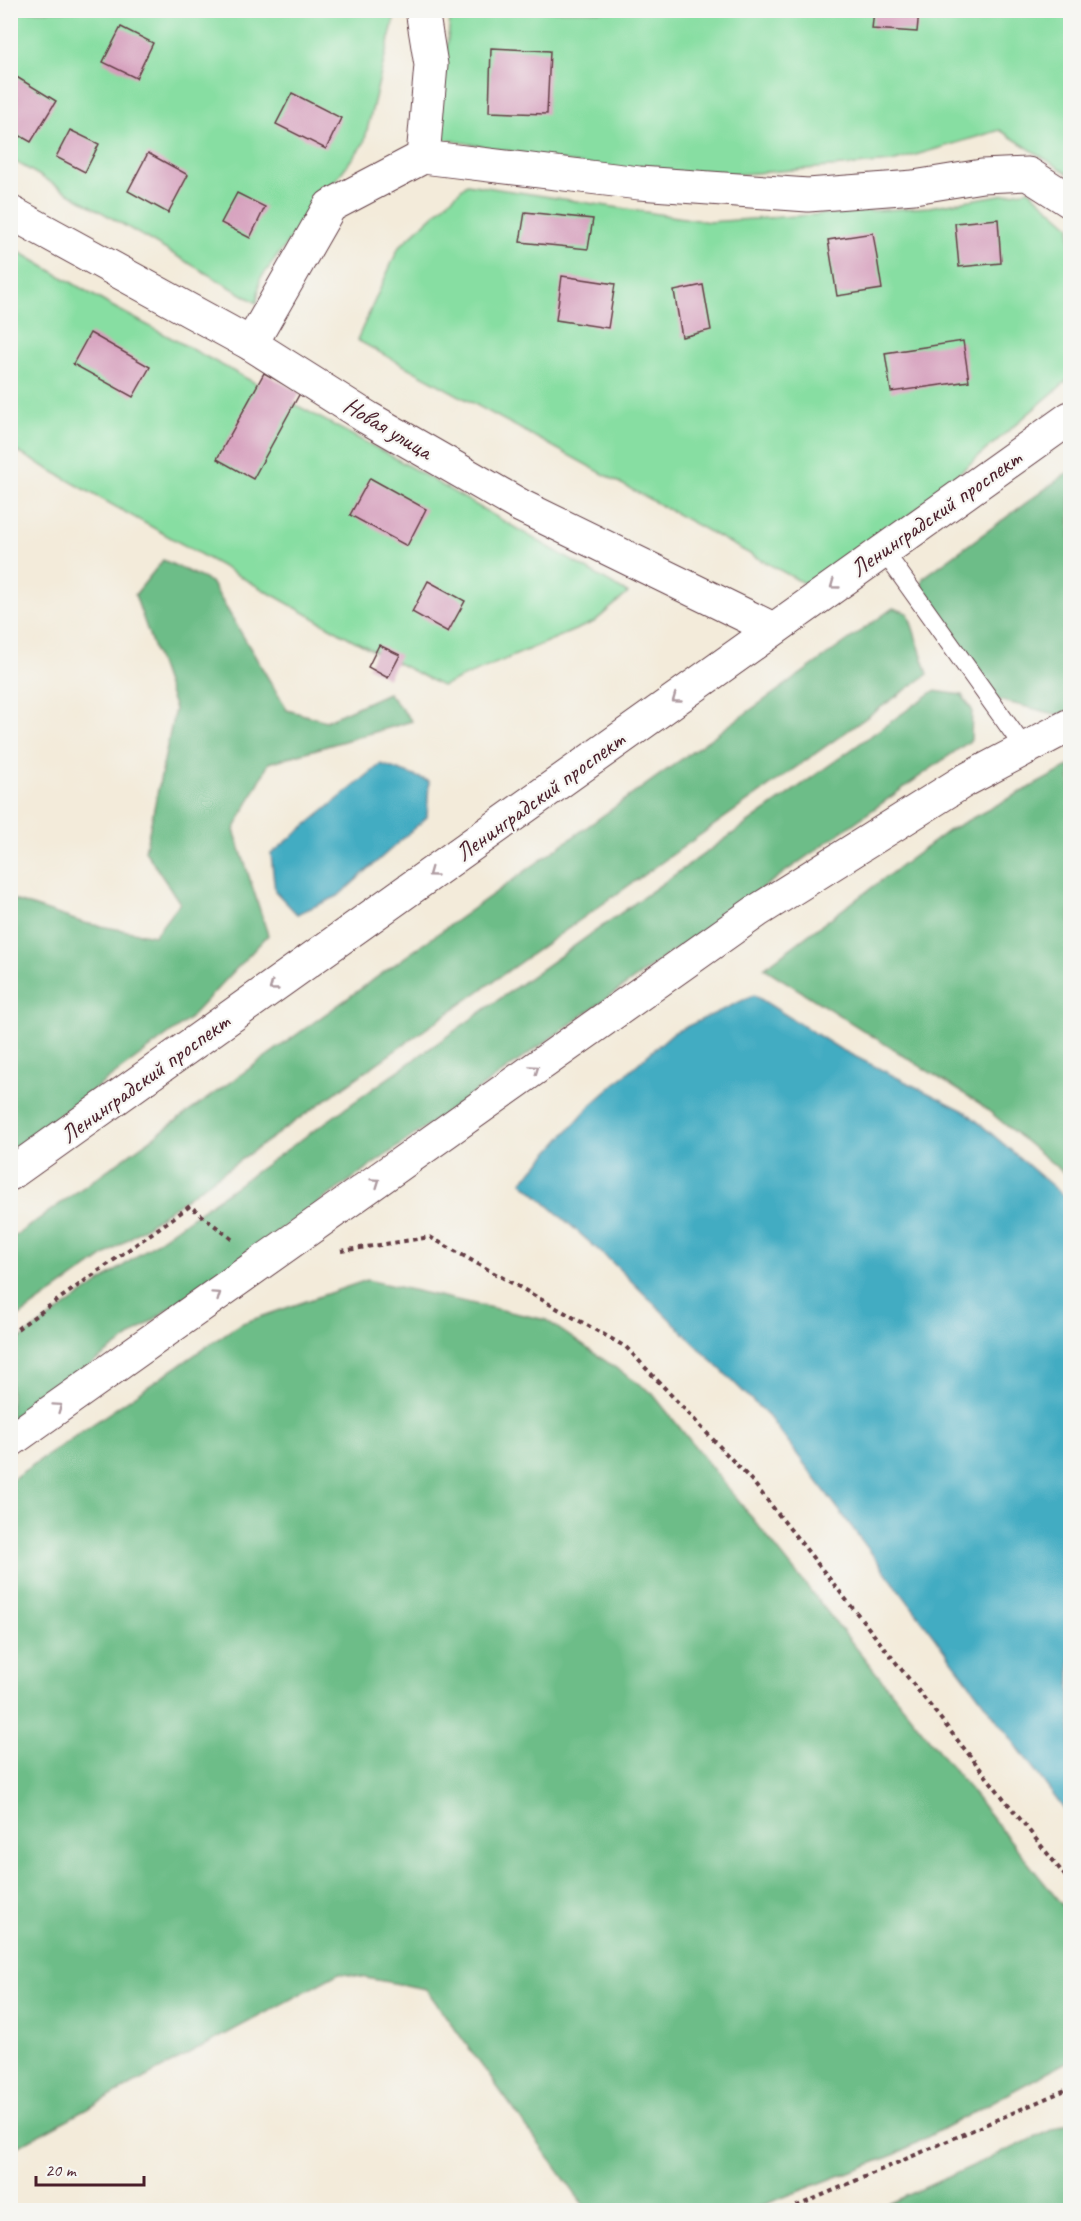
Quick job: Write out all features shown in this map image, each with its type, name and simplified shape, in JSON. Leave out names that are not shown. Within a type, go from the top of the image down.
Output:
[{"type":"street","points":[[422,10],[431,65],[423,157]]},
{"type":"street","points":[[251,344],[330,206],[423,157],[639,183],[808,195],[915,187],[982,176],[1028,174],[1071,201]]},
{"type":"street","name":"Новая улица","points":[[10,212],[251,344],[368,418],[521,506],[773,629]]},
{"type":"street","name":"Ленинградский проспект","points":[[10,1174],[1071,418]]},
{"type":"street","points":[[10,1441],[758,911],[964,781],[1071,726]]},
{"type":"lane","points":[[884,550],[1025,749]]},
{"type":"path","points":[[10,1334],[190,1206],[262,1263]]},
{"type":"path","points":[[329,1252],[430,1237],[626,1347],[752,1481],[1071,1882]]},
{"type":"path","points":[[788,2211],[1071,2088]]},
{"type":"green space","points":[[11,11],[396,11],[364,143],[260,279],[257,303],[11,159]]},
{"type":"green space","points":[[451,11],[1070,11],[1070,175],[1000,130],[892,162],[667,180],[437,138]]},
{"type":"green space","points":[[467,184],[709,222],[929,207],[1029,190],[1070,226],[1070,378],[820,592],[357,340],[399,247]]},
{"type":"green space","points":[[11,247],[108,304],[393,457],[628,593],[594,622],[442,686],[353,640],[11,448]]},
{"type":"green space","points":[[1070,471],[1070,710],[1059,715],[998,700],[919,599],[923,578]]},
{"type":"green space","points":[[163,560],[211,582],[287,710],[326,721],[388,693],[412,721],[269,763],[234,830],[268,935],[188,1020],[11,1151],[11,899],[84,923],[154,936],[180,903],[145,851],[175,709],[135,595]]},
{"type":"green space","points":[[893,608],[908,613],[928,674],[11,1322],[11,1239]]},
{"type":"green space","points":[[934,691],[962,695],[972,710],[971,740],[11,1421],[10,1346]]},
{"type":"green space","points":[[1070,766],[1070,1178],[979,1103],[764,968],[948,831]]},
{"type":"green space","points":[[367,1280],[546,1320],[652,1393],[1070,1915],[1070,2060],[896,2154],[750,2210],[587,2210],[426,1989],[339,1973],[11,2150],[11,1480],[240,1324]]},
{"type":"green space","points":[[1070,2122],[1070,2210],[875,2210]]},
{"type":"water","points":[[381,764],[429,781],[427,817],[338,896],[297,914],[275,891],[271,854]]},
{"type":"water","points":[[754,995],[840,1049],[966,1112],[1070,1201],[1070,1817],[769,1417],[614,1264],[522,1182],[591,1105],[673,1033]]},
{"type":"building","points":[[874,10],[919,10],[917,32],[872,29]]},
{"type":"building","points":[[121,27],[153,43],[136,78],[103,62]]},
{"type":"building","points":[[491,48],[550,51],[547,114],[489,112]]},
{"type":"building","points":[[10,73],[56,101],[31,142],[10,130]]},
{"type":"building","points":[[292,93],[341,118],[326,149],[276,124]]},
{"type":"building","points":[[70,130],[99,144],[85,172],[56,157]]},
{"type":"building","points":[[148,153],[188,175],[168,213],[128,191]]},
{"type":"building","points":[[237,193],[265,207],[250,238],[221,223]]},
{"type":"building","points":[[525,212],[593,219],[588,249],[520,242]]},
{"type":"building","points":[[998,219],[1001,263],[959,267],[955,223]]},
{"type":"building","points":[[873,233],[882,289],[837,296],[828,240]]},
{"type":"building","points":[[562,276],[615,284],[608,328],[556,320]]},
{"type":"building","points":[[703,285],[711,330],[682,337],[674,291]]},
{"type":"building","points":[[90,333],[150,367],[133,397],[73,364]]},
{"type":"building","points":[[963,341],[969,381],[891,392],[885,353]]},
{"type":"building","points":[[264,373],[300,393],[253,479],[217,459]]},
{"type":"building","points":[[370,478],[426,509],[407,546],[350,515]]},
{"type":"building","points":[[428,581],[465,601],[448,632],[412,612]]},
{"type":"building","points":[[379,645],[400,655],[388,678],[368,667]]}]
